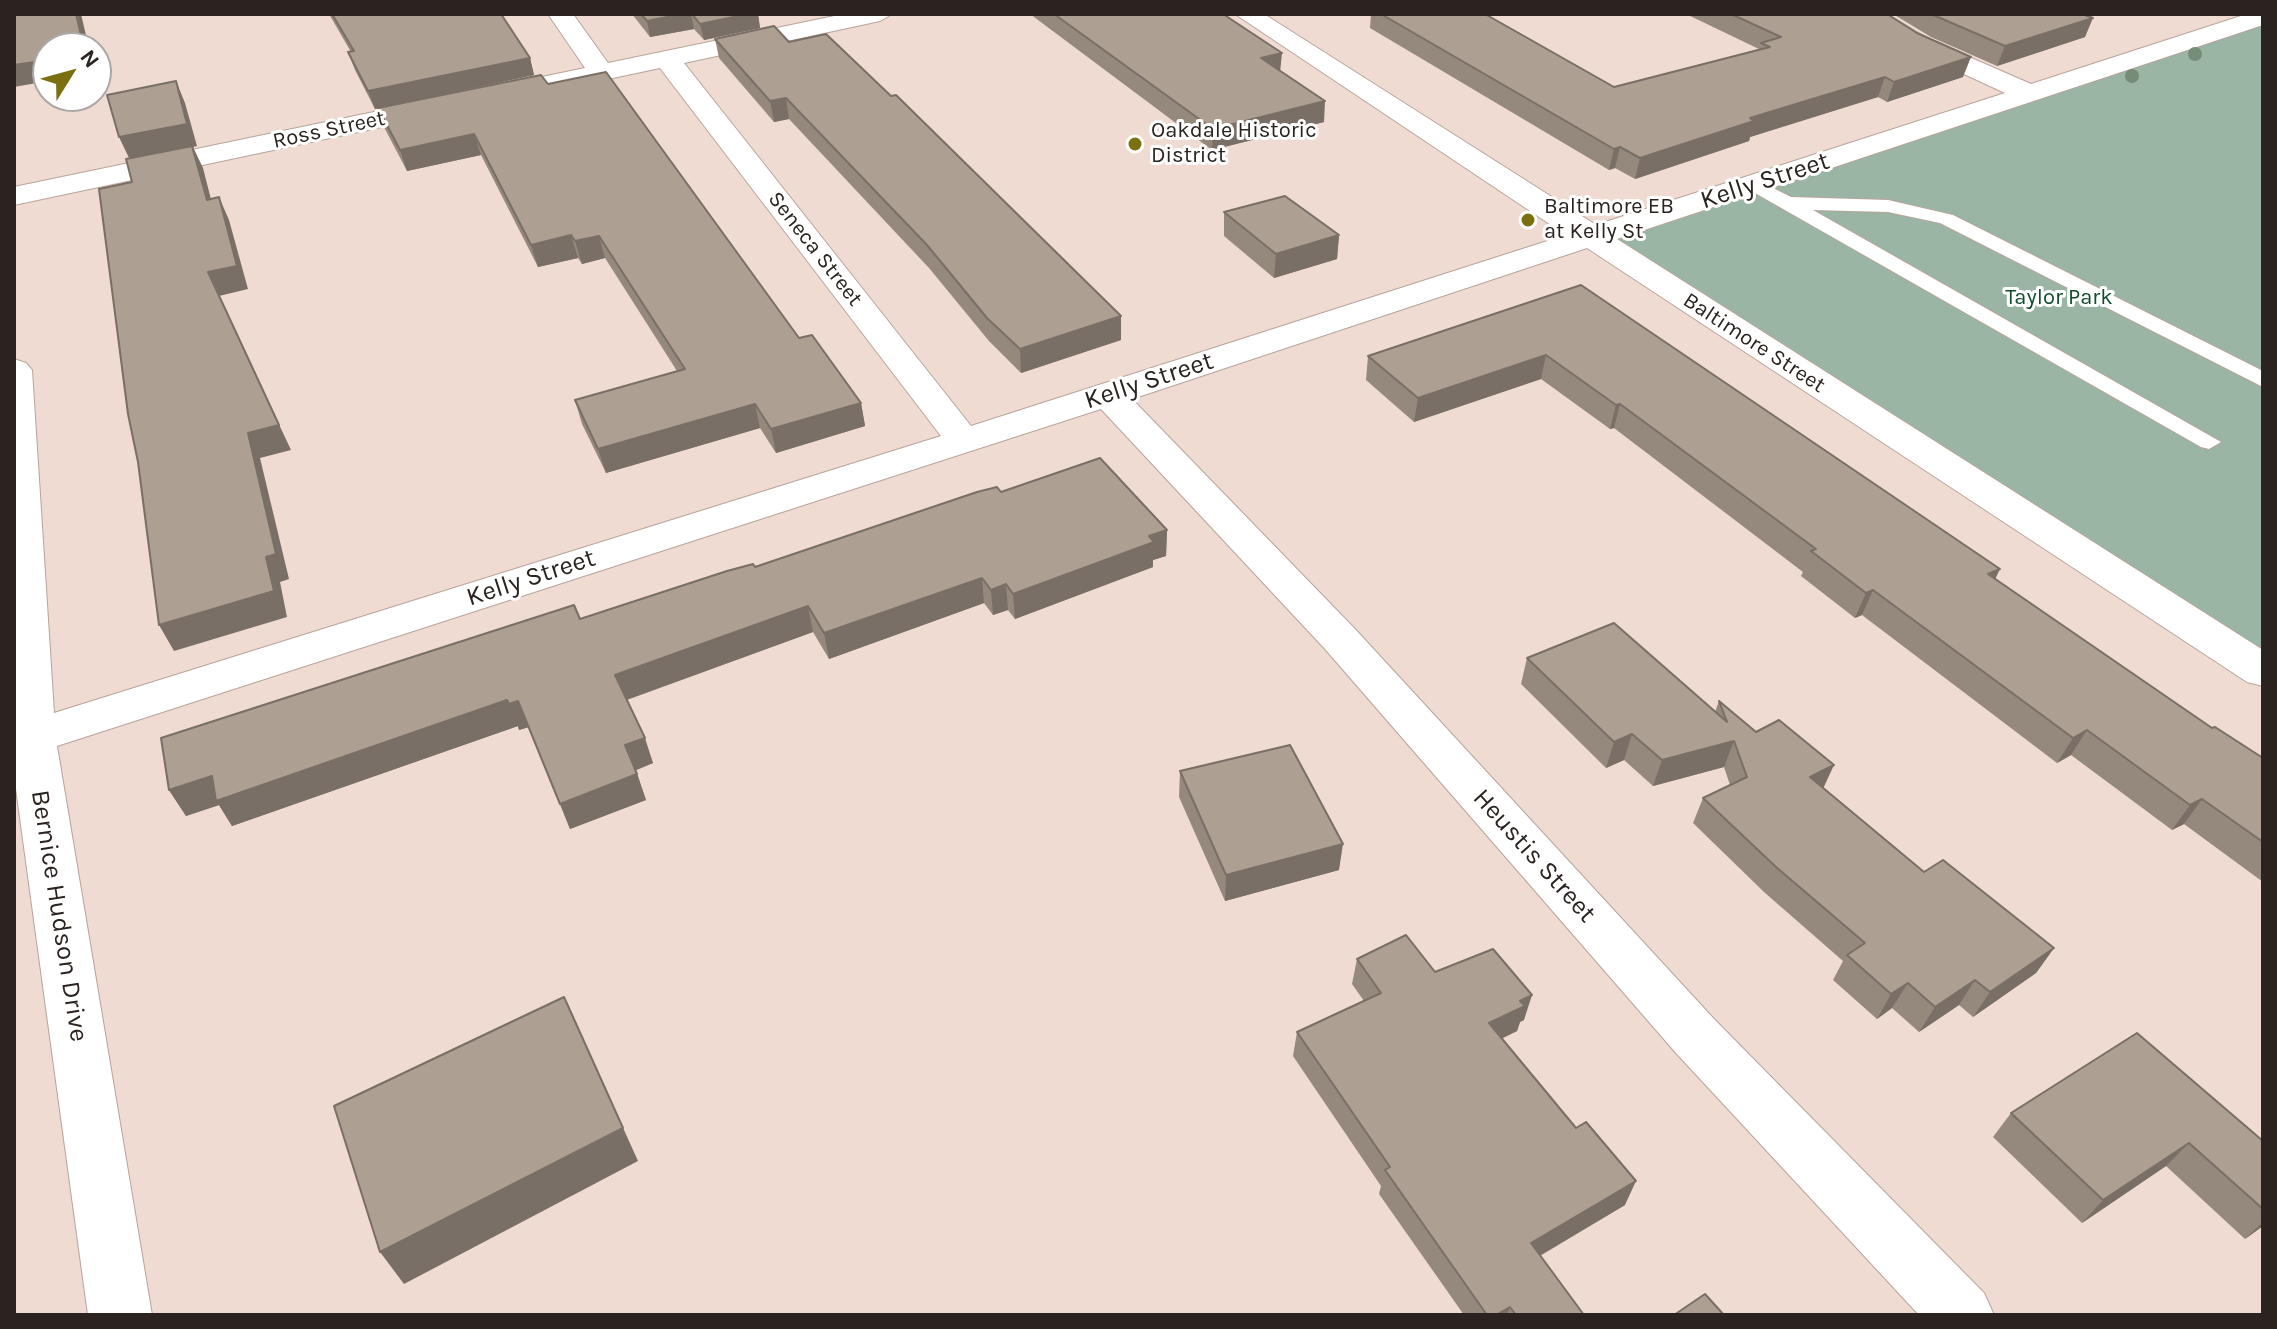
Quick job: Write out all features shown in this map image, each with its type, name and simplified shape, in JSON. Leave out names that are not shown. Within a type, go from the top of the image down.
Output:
[{"type":"street","points":[[560,14],[601,72]]},
{"type":"street","name":"Ross Street","points":[[14,196],[880,14]]},
{"type":"street","name":"Baltimore Street","points":[[1247,14],[2263,671]]},
{"type":"street","points":[[1870,14],[1921,45],[2030,94]]},
{"type":"street","name":"Kelly Street","points":[[32,737],[1108,395],[2263,17]]},
{"type":"street","name":"Seneca Street","points":[[667,59],[963,440]]},
{"type":"street","name":"Bernice Hudson Drive","points":[[14,370],[32,737],[120,1315]]},
{"type":"street","name":"Heustis Street","points":[[1108,395],[1340,639],[1695,1036],[1962,1315]]},
{"type":"lane","points":[[1755,185],[2209,442]]},
{"type":"lane","points":[[1786,203],[1888,206],[1946,219],[2263,380]]},
{"type":"green space","name":"Taylor Park","points":[[2263,17],[2263,671],[1591,238]]},
{"type":"building","points":[[14,14],[76,14],[80,32],[32,32],[32,62],[14,65]]},
{"type":"building","points":[[332,14],[501,14],[530,58],[368,91],[348,52],[354,51]]},
{"type":"building","points":[[641,14],[682,14],[647,21]]},
{"type":"building","points":[[692,14],[748,14],[700,24]]},
{"type":"building","points":[[1054,14],[1223,14],[1282,53],[1261,58],[1325,101],[1213,129]]},
{"type":"building","points":[[1381,14],[1485,14],[1614,87],[1770,47],[1761,43],[1781,37],[1731,14],[1887,14],[1917,33],[1971,57],[1894,82],[1885,77],[1750,118],[1754,121],[1640,158],[1620,147],[1614,149]]},
{"type":"building","points":[[1931,14],[2082,14],[2093,18],[2005,46]]},
{"type":"building","points":[[774,26],[789,42],[826,34],[891,96],[896,95],[1121,316],[1020,349],[987,318],[927,245],[786,98],[770,101],[715,39]]},
{"type":"building","points":[[606,72],[799,338],[812,335],[861,403],[771,429],[755,404],[598,449],[575,400],[685,369],[599,236],[575,241],[571,235],[531,245],[474,134],[400,150],[378,108],[541,75],[548,84]]},
{"type":"building","points":[[176,81],[187,124],[119,137],[112,112],[112,94]]},
{"type":"building","points":[[192,146],[207,200],[219,197],[237,266],[208,272],[279,425],[248,433],[276,554],[266,557],[274,591],[159,625],[99,189],[132,182],[126,159]]},
{"type":"building","points":[[1285,196],[1339,235],[1276,254],[1224,212]]},
{"type":"building","points":[[1581,285],[2000,569],[1988,574],[2212,728],[2263,758],[2263,842],[2202,799],[2190,805],[2087,730],[2073,738],[1873,590],[1866,593],[1811,551],[1816,549],[1620,404],[1616,405],[1546,355],[1418,398],[1368,356]]},
{"type":"building","points":[[1100,458],[1167,530],[1149,536],[1154,542],[1013,594],[1006,584],[991,590],[982,578],[824,633],[808,606],[615,675],[645,738],[625,745],[637,774],[560,804],[518,701],[509,704],[507,700],[216,801],[212,776],[169,790],[161,738],[574,605],[580,619],[727,571],[753,564],[755,567],[977,492],[997,487],[1001,492]]},
{"type":"building","points":[[1614,623],[1727,722],[1719,701],[1756,732],[1779,720],[1834,765],[1810,777],[1924,872],[1943,860],[2054,948],[1990,992],[1975,980],[1935,1007],[1908,983],[1891,994],[1847,955],[1865,943],[1776,867],[1703,798],[1747,777],[1734,741],[1662,760],[1632,734],[1614,742],[1527,658]]},
{"type":"building","points":[[1290,745],[1343,844],[1226,875],[1180,771]]},
{"type":"building","points":[[1406,935],[1435,972],[1493,949],[1532,995],[1520,1001],[1525,1006],[1489,1023],[1576,1128],[1586,1122],[1636,1181],[1531,1243],[1584,1315],[1516,1315],[1510,1307],[1496,1315],[1487,1315],[1385,1170],[1390,1167],[1297,1032],[1381,993],[1357,959]]},
{"type":"building","points":[[564,997],[623,1128],[380,1252],[334,1106]]},
{"type":"building","points":[[2137,1033],[2263,1141],[2263,1209],[2189,1143],[2103,1200],[2011,1113]]},
{"type":"building","points":[[1705,1294],[1724,1315],[1674,1315]]},
{"type":"place","name":"Oakdale Historic District","points":[[1135,144]]},
{"type":"place","name":"Baltimore EB at Kelly St","points":[[1528,220]]}]
